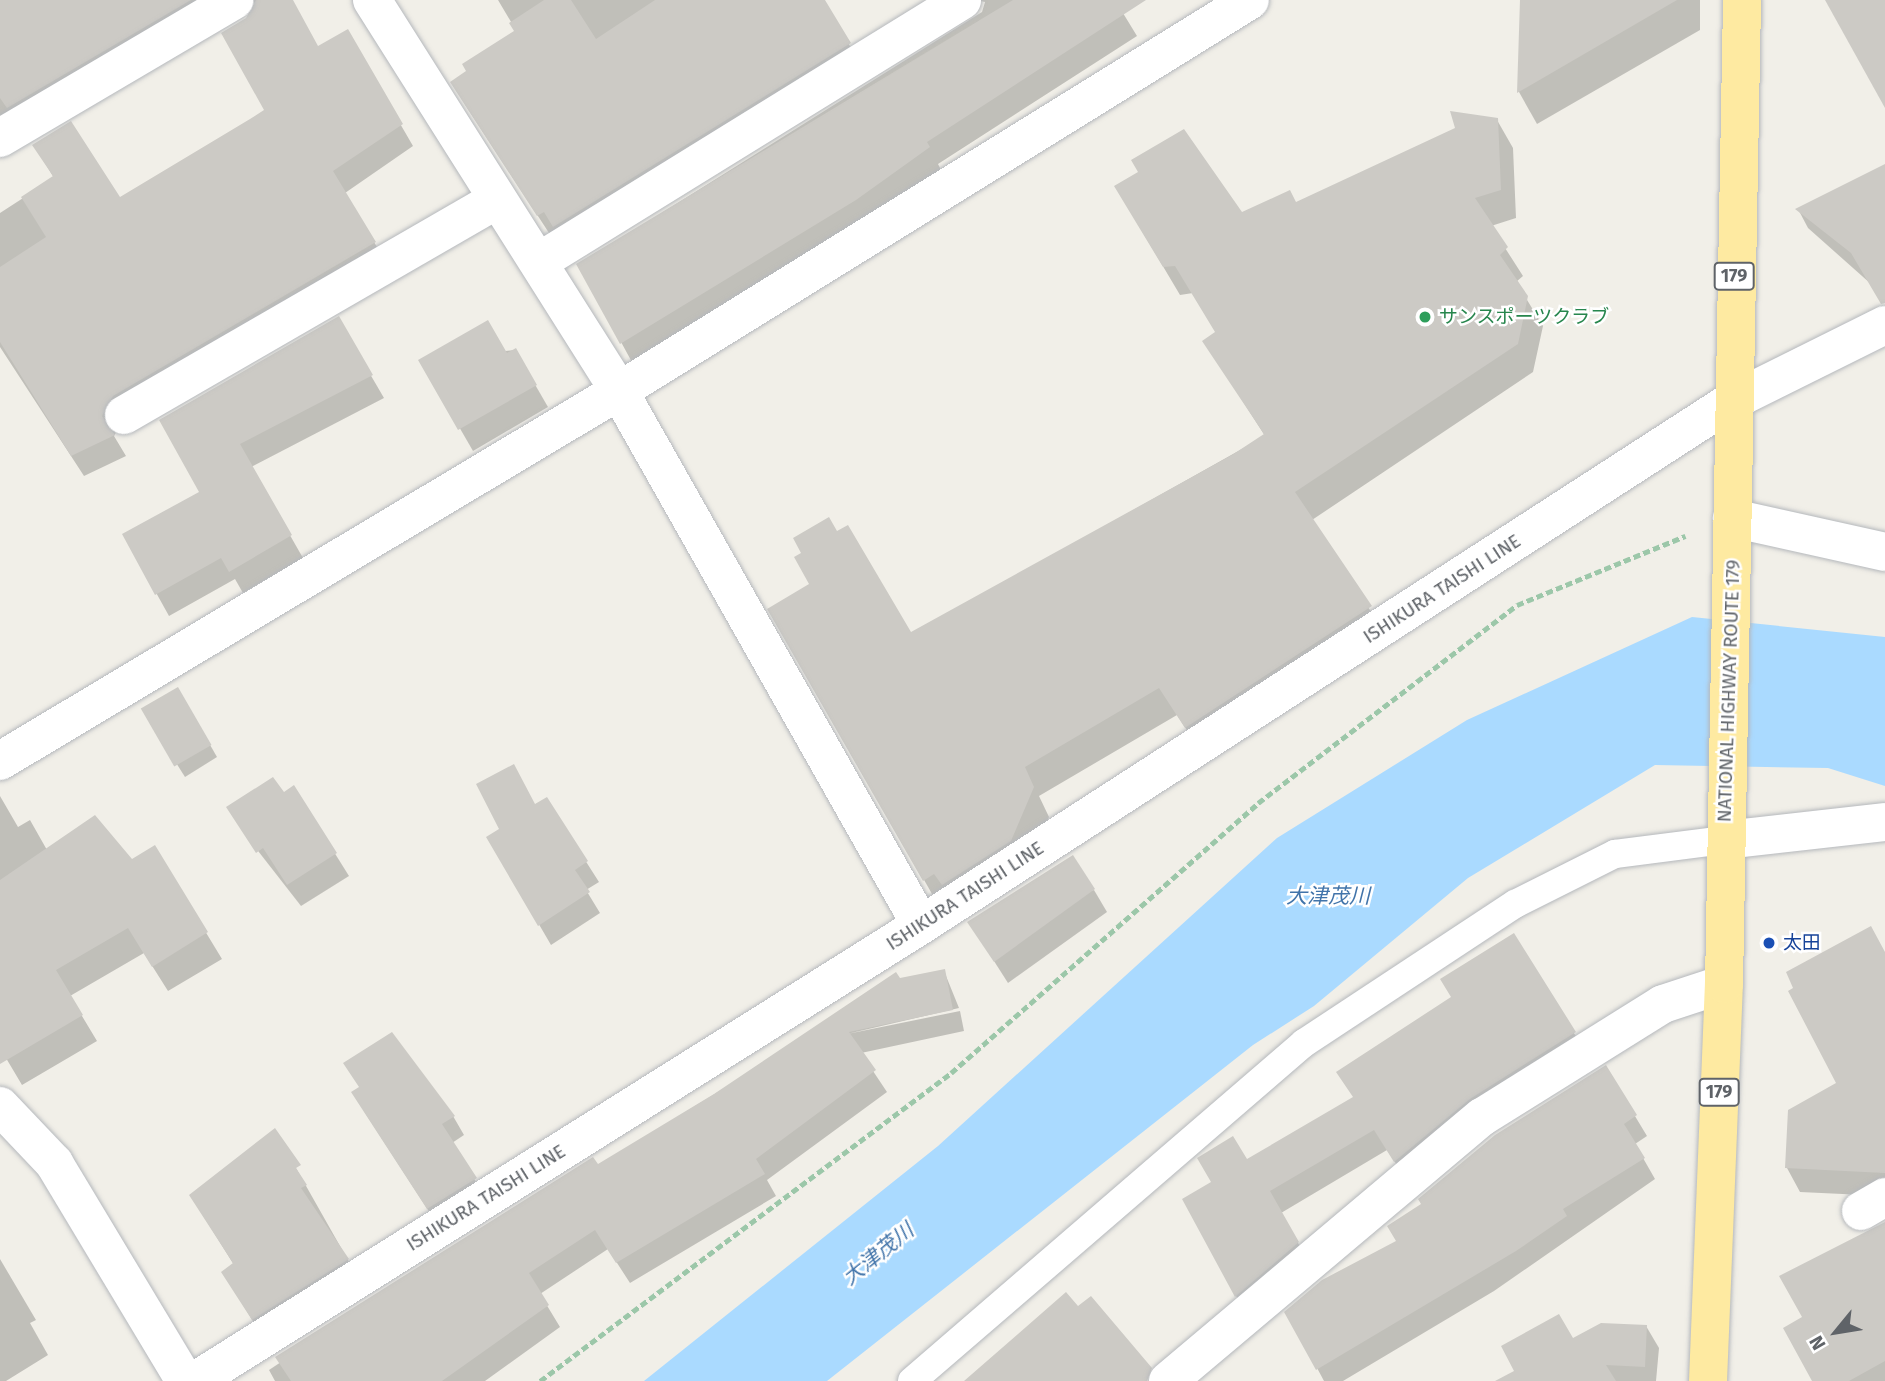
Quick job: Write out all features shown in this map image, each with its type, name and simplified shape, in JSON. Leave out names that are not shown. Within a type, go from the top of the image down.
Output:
[{"type":"highway","name":"NATIONAL HIGHWAY ROUTE 179","points":[[1708,1381],[1724,984],[1732,535],[1730,402],[1742,0]]},
{"type":"street","points":[[0,138],[234,0]]},
{"type":"street","points":[[372,0],[496,200],[540,261],[618,391],[921,925]]},
{"type":"street","points":[[540,261],[962,0]]},
{"type":"street","points":[[0,761],[618,391],[1250,0]]},
{"type":"street","points":[[124,415],[496,200]]},
{"type":"street","name":"ISHIKURA TAISHI LINE","points":[[195,1381],[921,925],[1730,402],[1885,326]]},
{"type":"street","points":[[1732,535],[1885,552]]},
{"type":"street","points":[[1726,822],[1885,822]]},
{"type":"street","points":[[1168,1381],[1482,1116],[1663,1004],[1724,984]]},
{"type":"street","points":[[0,1106],[54,1163],[185,1381]]},
{"type":"lane","points":[[912,1381],[1304,1043],[1515,904],[1615,854],[1726,822]]},
{"type":"path","points":[[540,1381],[951,1073],[1258,803],[1517,605],[1732,535]]},
{"type":"water","name":"大津茂川","points":[[1692,617],[1885,637],[1885,786],[1828,768],[1655,765],[1468,878],[1314,1006],[1253,1045],[827,1381],[644,1381],[938,1146],[1277,838],[1467,720]]},
{"type":"building","points":[[0,0],[191,0],[7,108],[0,98]]},
{"type":"building","points":[[256,0],[293,0],[318,46],[348,29],[403,124],[333,171],[376,242],[113,396],[102,416],[115,435],[71,456],[0,342],[0,267],[46,237],[21,197],[53,176],[32,145],[71,121],[120,197],[264,110],[221,33],[246,18]]},
{"type":"building","points":[[544,0],[571,0],[596,39],[655,0],[825,0],[851,43],[553,227],[544,212],[537,216],[450,82],[466,71],[462,64],[514,31],[509,23]]},
{"type":"building","points":[[1013,0],[1146,0],[927,142],[930,147],[856,200],[620,344],[576,264]]},
{"type":"building","points":[[1520,0],[1677,0],[1517,93]]},
{"type":"building","points":[[1825,0],[1885,0],[1885,108]]},
{"type":"building","points":[[1450,111],[1498,118],[1501,190],[1475,198],[1508,247],[1500,255],[1528,296],[1518,344],[1295,492],[1372,606],[1185,728],[1159,688],[1025,767],[1034,787],[1011,841],[942,885],[934,874],[923,881],[767,609],[809,584],[794,557],[801,553],[793,538],[829,517],[837,531],[848,525],[911,632],[1232,455],[1264,434],[1202,341],[1215,332],[1175,266],[1163,267],[1114,186],[1138,172],[1131,160],[1184,129],[1242,212],[1290,190],[1296,202],[1455,128]]},
{"type":"building","points":[[1885,164],[1885,303],[1881,304],[1851,253],[1795,209]]},
{"type":"building","points":[[339,316],[373,375],[240,444],[292,535],[229,572],[221,558],[155,595],[122,534],[199,492],[159,420]]},
{"type":"building","points":[[488,320],[507,353],[516,348],[537,385],[458,430],[418,360]]},
{"type":"building","points":[[178,687],[212,745],[174,767],[141,708]]},
{"type":"building","points":[[514,764],[535,804],[547,797],[588,861],[575,870],[590,892],[538,926],[486,837],[499,829],[476,784]]},
{"type":"building","points":[[273,777],[284,792],[294,785],[337,853],[287,885],[263,848],[256,853],[226,807]]},
{"type":"building","points":[[95,815],[132,859],[155,845],[208,932],[152,967],[128,928],[56,970],[83,1015],[0,1064],[0,880]]},
{"type":"building","points":[[1073,855],[1095,889],[994,962],[967,922]]},
{"type":"building","points":[[1871,926],[1885,952],[1885,1173],[1785,1168],[1788,1110],[1836,1083],[1788,991],[1793,988],[1786,972]]},
{"type":"building","points":[[1514,933],[1576,1032],[1470,1099],[1394,1162],[1374,1130],[1270,1191],[1299,1242],[1235,1297],[1182,1199],[1211,1182],[1197,1158],[1233,1136],[1247,1159],[1353,1097],[1336,1072],[1451,997],[1440,979]]},
{"type":"building","points":[[945,969],[953,1010],[849,1032],[876,1070],[756,1159],[765,1174],[616,1263],[595,1230],[529,1273],[549,1305],[442,1381],[291,1381],[275,1357],[593,1157],[598,1164],[714,1094],[896,972],[900,978]]},
{"type":"building","points":[[392,1032],[455,1116],[442,1124],[477,1178],[427,1209],[351,1092],[359,1087],[343,1063]]},
{"type":"building","points":[[1606,1065],[1637,1115],[1624,1124],[1645,1158],[1563,1209],[1567,1216],[1516,1251],[1316,1370],[1284,1312],[1322,1280],[1396,1241],[1387,1226],[1421,1204],[1418,1199],[1495,1135]]},
{"type":"building","points":[[275,1128],[301,1165],[296,1168],[307,1185],[301,1188],[349,1259],[252,1320],[221,1272],[233,1263],[189,1195]]},
{"type":"building","points":[[1885,1222],[1885,1361],[1849,1381],[1812,1381],[1783,1328],[1802,1317],[1779,1276]]},
{"type":"building","points":[[1066,1292],[1078,1306],[1091,1296],[1152,1368],[1147,1381],[964,1381]]},
{"type":"building","points":[[1559,1314],[1573,1338],[1601,1323],[1647,1325],[1645,1367],[1606,1365],[1616,1381],[1495,1381],[1514,1371],[1501,1346]]},
{"type":"place","name":"サンスポーツクラブ","points":[[1425,317]]},
{"type":"place","name":"太田","points":[[1769,943]]}]
